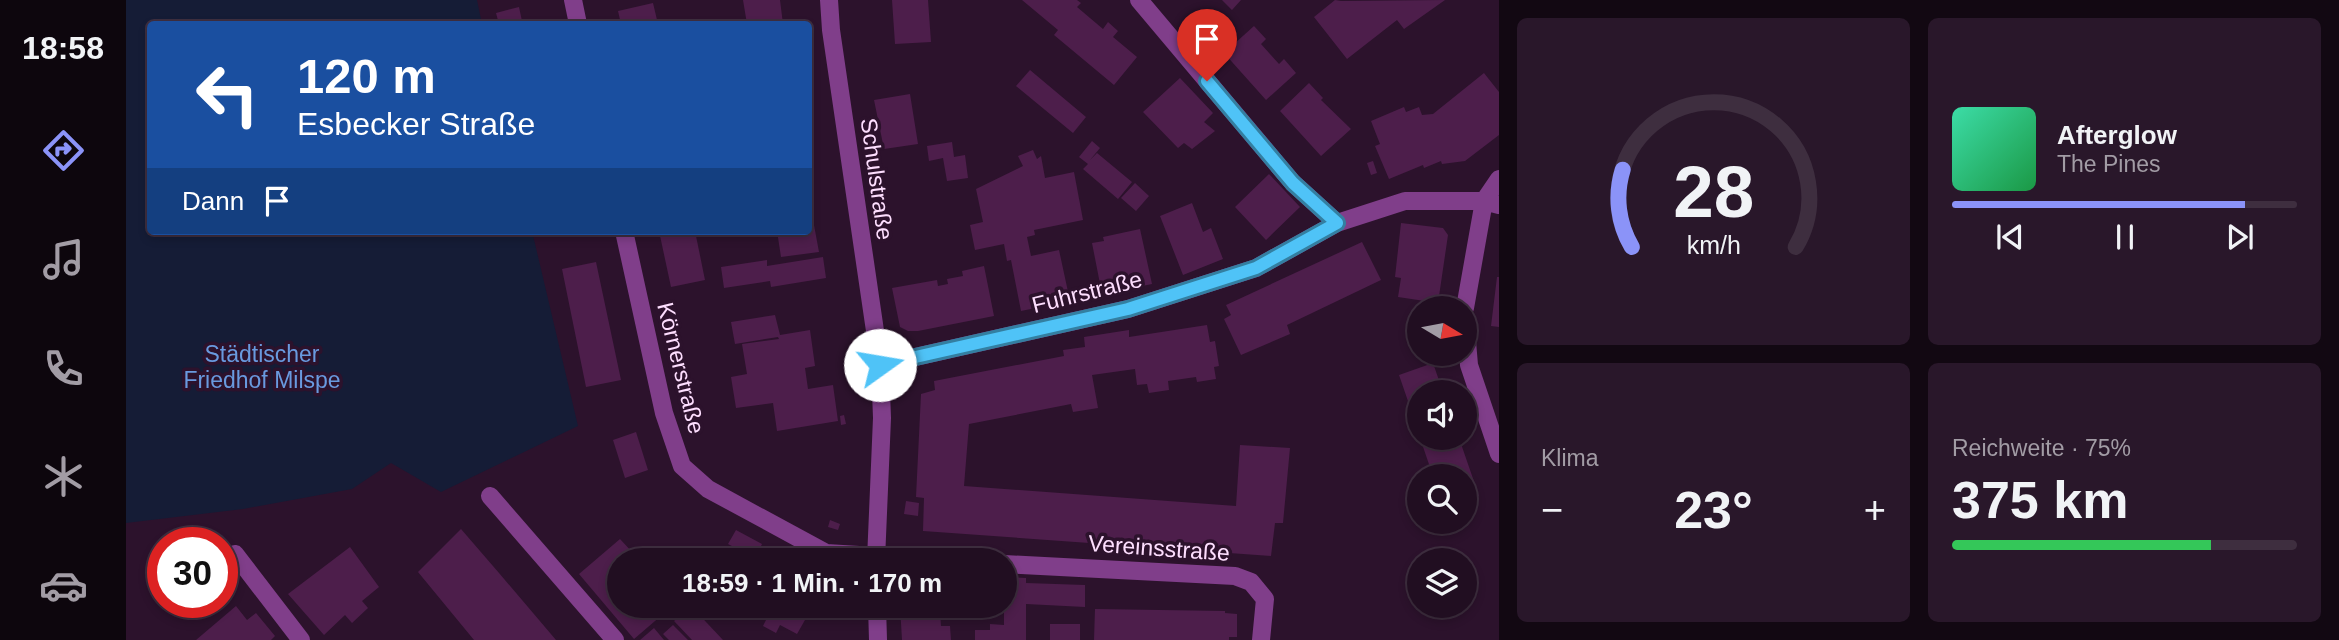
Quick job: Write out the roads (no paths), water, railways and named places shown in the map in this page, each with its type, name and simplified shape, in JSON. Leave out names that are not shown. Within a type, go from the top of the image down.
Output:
[{"type":"street","points":[[573,0],[577,21]]},
{"type":"street","name":"Schulstraße","points":[[829,0],[831,30],[880,365]]},
{"type":"street","points":[[1139,0],[1293,183],[1337,223]]},
{"type":"street","points":[[1468,296],[1499,179]]},
{"type":"street","name":"Fuhrstraße","points":[[880,365],[1128,309],[1256,268],[1337,223],[1405,201],[1491,203]]},
{"type":"street","name":"Körnerstraße","points":[[625,235],[667,422],[682,466],[708,489],[817,548]]},
{"type":"street","points":[[876,548],[882,418],[880,365]]},
{"type":"street","points":[[1469,366],[1499,454]]},
{"type":"street","points":[[490,496],[615,640]]},
{"type":"street","points":[[238,558],[301,640]]},
{"type":"street","name":"Vereinsstraße","points":[[1017,565],[1234,576],[1251,582],[1265,599],[1262,638]]},
{"type":"street","points":[[877,618],[878,640]]},
{"type":"park label","name":"Städtischer Friedhof Milspe","points":[[262,367]]}]
